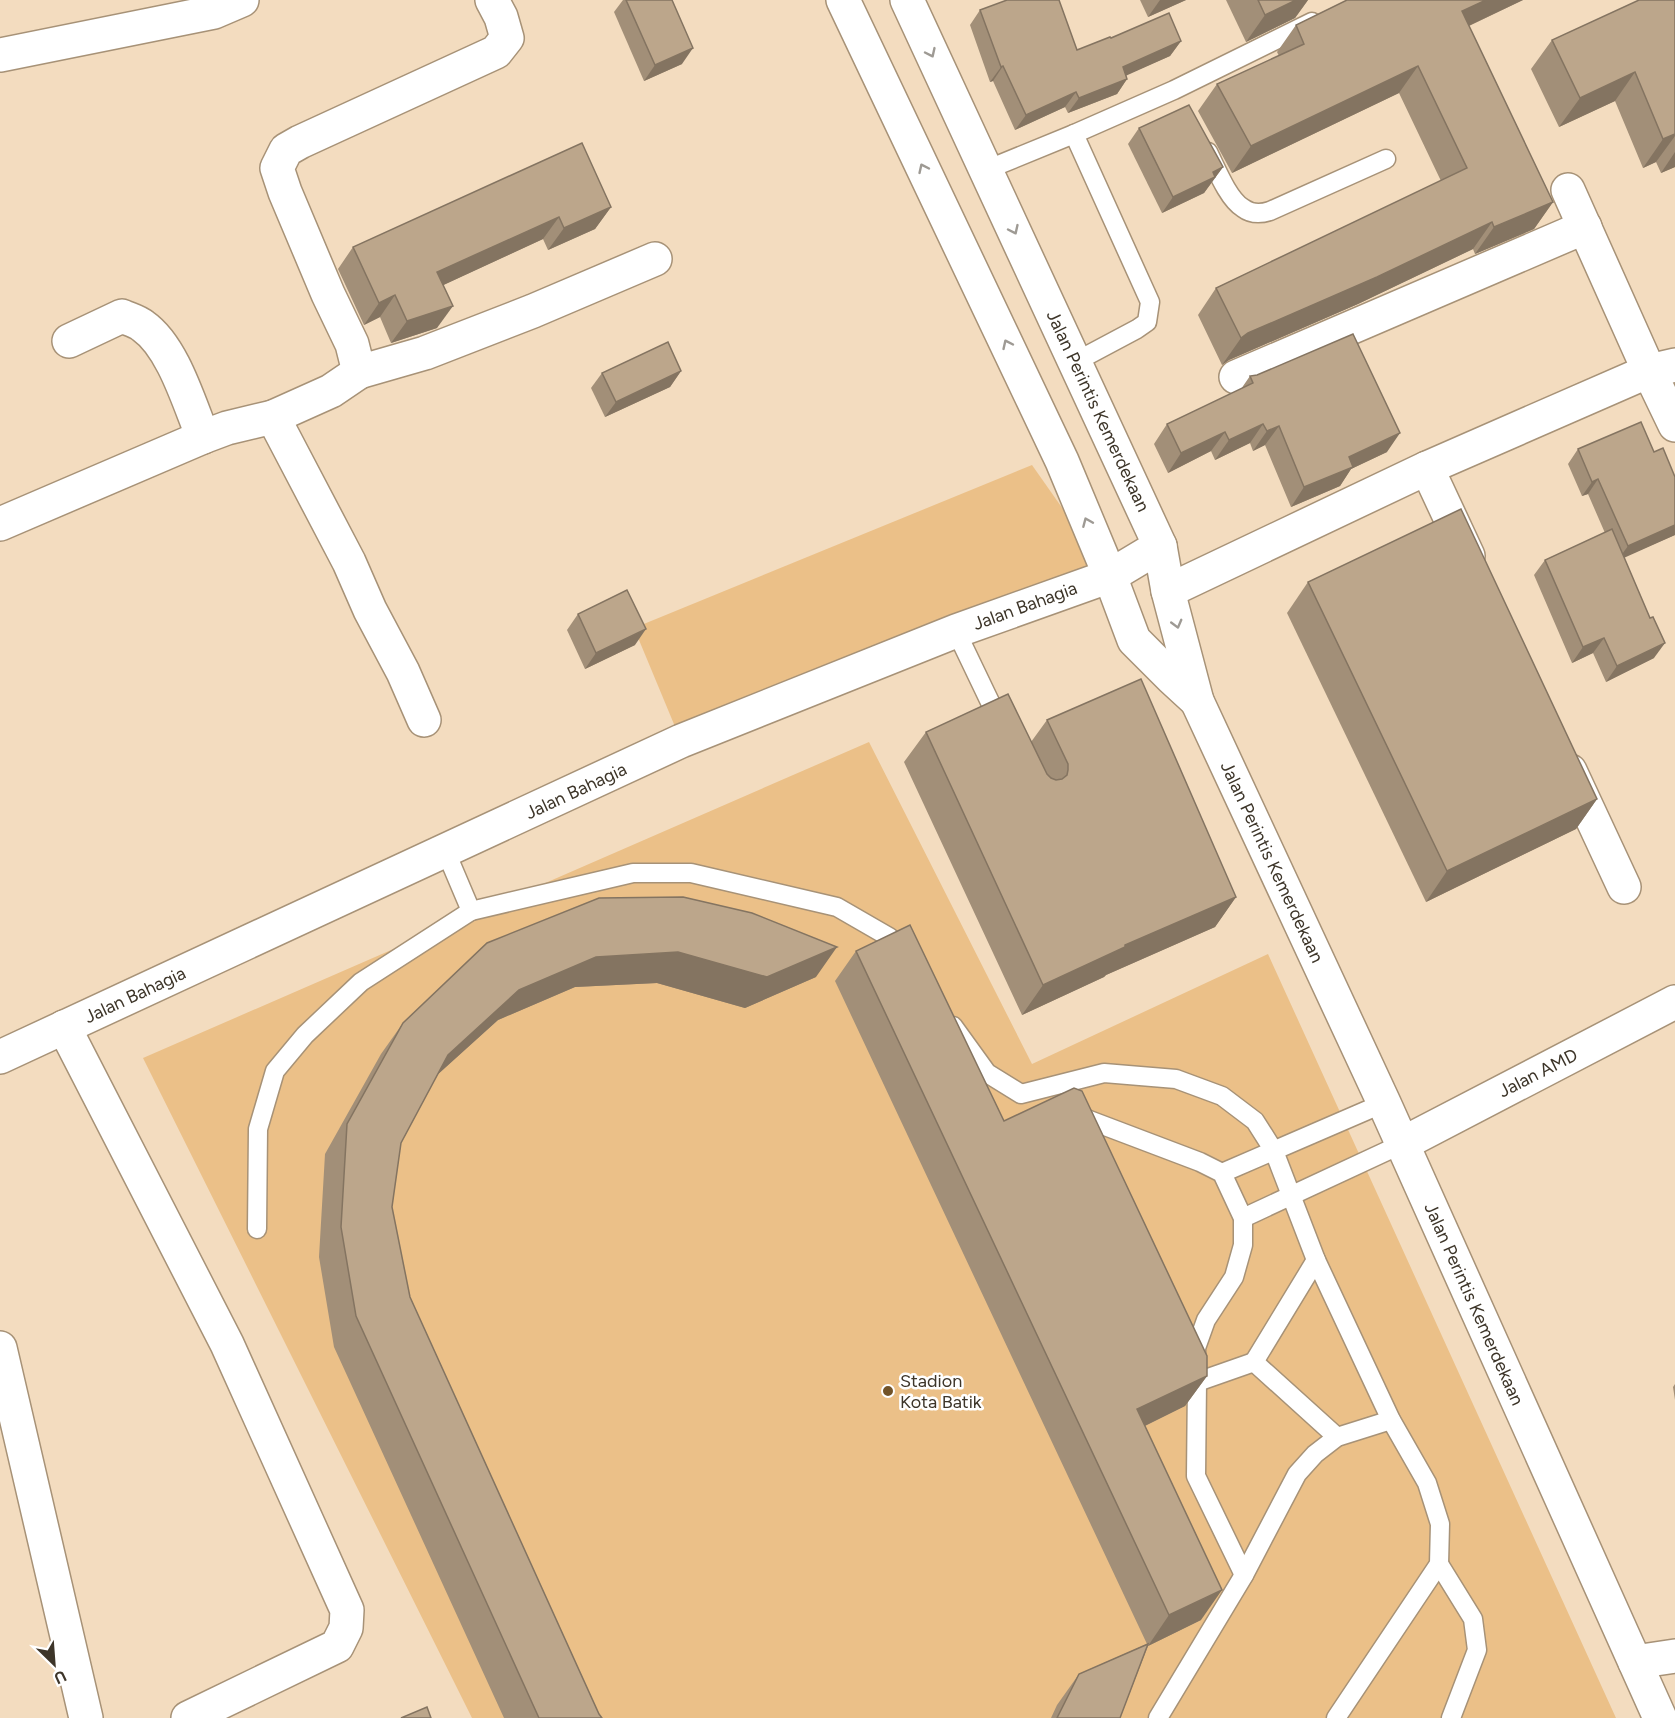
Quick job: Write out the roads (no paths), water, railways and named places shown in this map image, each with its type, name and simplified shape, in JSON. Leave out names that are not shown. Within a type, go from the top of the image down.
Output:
[{"type":"street","points":[[0,56],[214,12],[242,0]]},
{"type":"street","points":[[359,372],[352,344],[328,294],[277,168],[286,150],[300,142],[496,52],[507,38],[501,17],[492,0]]},
{"type":"street","points":[[843,0],[1062,461],[1134,640],[1197,701]]},
{"type":"street","name":"Jalan Perintis Kemerdekaan","points":[[907,0],[1160,546],[1168,591],[1197,701],[1384,1103],[1660,1718]]},
{"type":"street","points":[[1568,190],[1585,227],[1662,368],[1675,425]]},
{"type":"street","points":[[1236,377],[1585,227]]},
{"type":"street","points":[[0,524],[203,437],[227,428],[273,417],[331,391],[359,372],[425,353],[533,311],[655,259]]},
{"type":"street","points":[[69,341],[122,316],[142,325],[164,347],[203,437]]},
{"type":"street","points":[[1168,591],[1427,468],[1662,368]]},
{"type":"street","points":[[273,417],[349,562],[424,720]]},
{"type":"street","points":[[1427,468],[1482,586]]},
{"type":"street","name":"Jalan Bahagia","points":[[0,1057],[681,741],[956,631],[1110,576],[1160,546]]},
{"type":"street","points":[[1558,747],[1624,887]]},
{"type":"street","name":"Jalan AMD","points":[[1402,1144],[1675,1002]]},
{"type":"street","points":[[64,1027],[227,1344],[347,1610],[346,1628],[337,1646],[188,1718]]},
{"type":"street","points":[[0,1348],[86,1718]]},
{"type":"street","points":[[1635,1662],[1675,1656]]},
{"type":"lane","points":[[986,170],[1174,90],[1327,15]]},
{"type":"lane","points":[[1174,90],[1185,109]]},
{"type":"lane","points":[[1074,134],[1150,302],[1147,322],[1075,362]]},
{"type":"lane","points":[[1201,139],[1233,198],[1242,208],[1261,214],[1386,159]]},
{"type":"lane","points":[[956,631],[1006,736]]},
{"type":"lane","points":[[446,852],[471,911]]},
{"type":"lane","points":[[257,1229],[258,1128],[275,1071],[305,1035],[361,982],[471,911],[633,873],[691,873],[837,907],[889,937],[910,966]]},
{"type":"lane","points":[[945,1015],[987,1073],[1021,1094],[1200,1162],[1222,1173],[1243,1218],[1243,1245],[1234,1277],[1206,1320],[1196,1348],[1196,1476],[1244,1575]]},
{"type":"lane","points":[[1021,1094],[1104,1072],[1176,1079],[1222,1096],[1256,1121],[1274,1151],[1316,1260],[1390,1420],[1427,1483],[1440,1524],[1439,1564],[1336,1718]]},
{"type":"lane","points":[[1222,1173],[1384,1103]]},
{"type":"lane","points":[[1243,1218],[1402,1144]]},
{"type":"lane","points":[[1197,1382],[1254,1362],[1316,1260]]},
{"type":"lane","points":[[1254,1362],[1337,1437]]},
{"type":"lane","points":[[1158,1718],[1244,1575],[1297,1474],[1315,1454],[1337,1437],[1390,1420]]},
{"type":"lane","points":[[1439,1564],[1473,1619],[1477,1650],[1451,1718]]},
{"type":"place","name":"Stadion Kota Batik","points":[[888,1391]]}]
